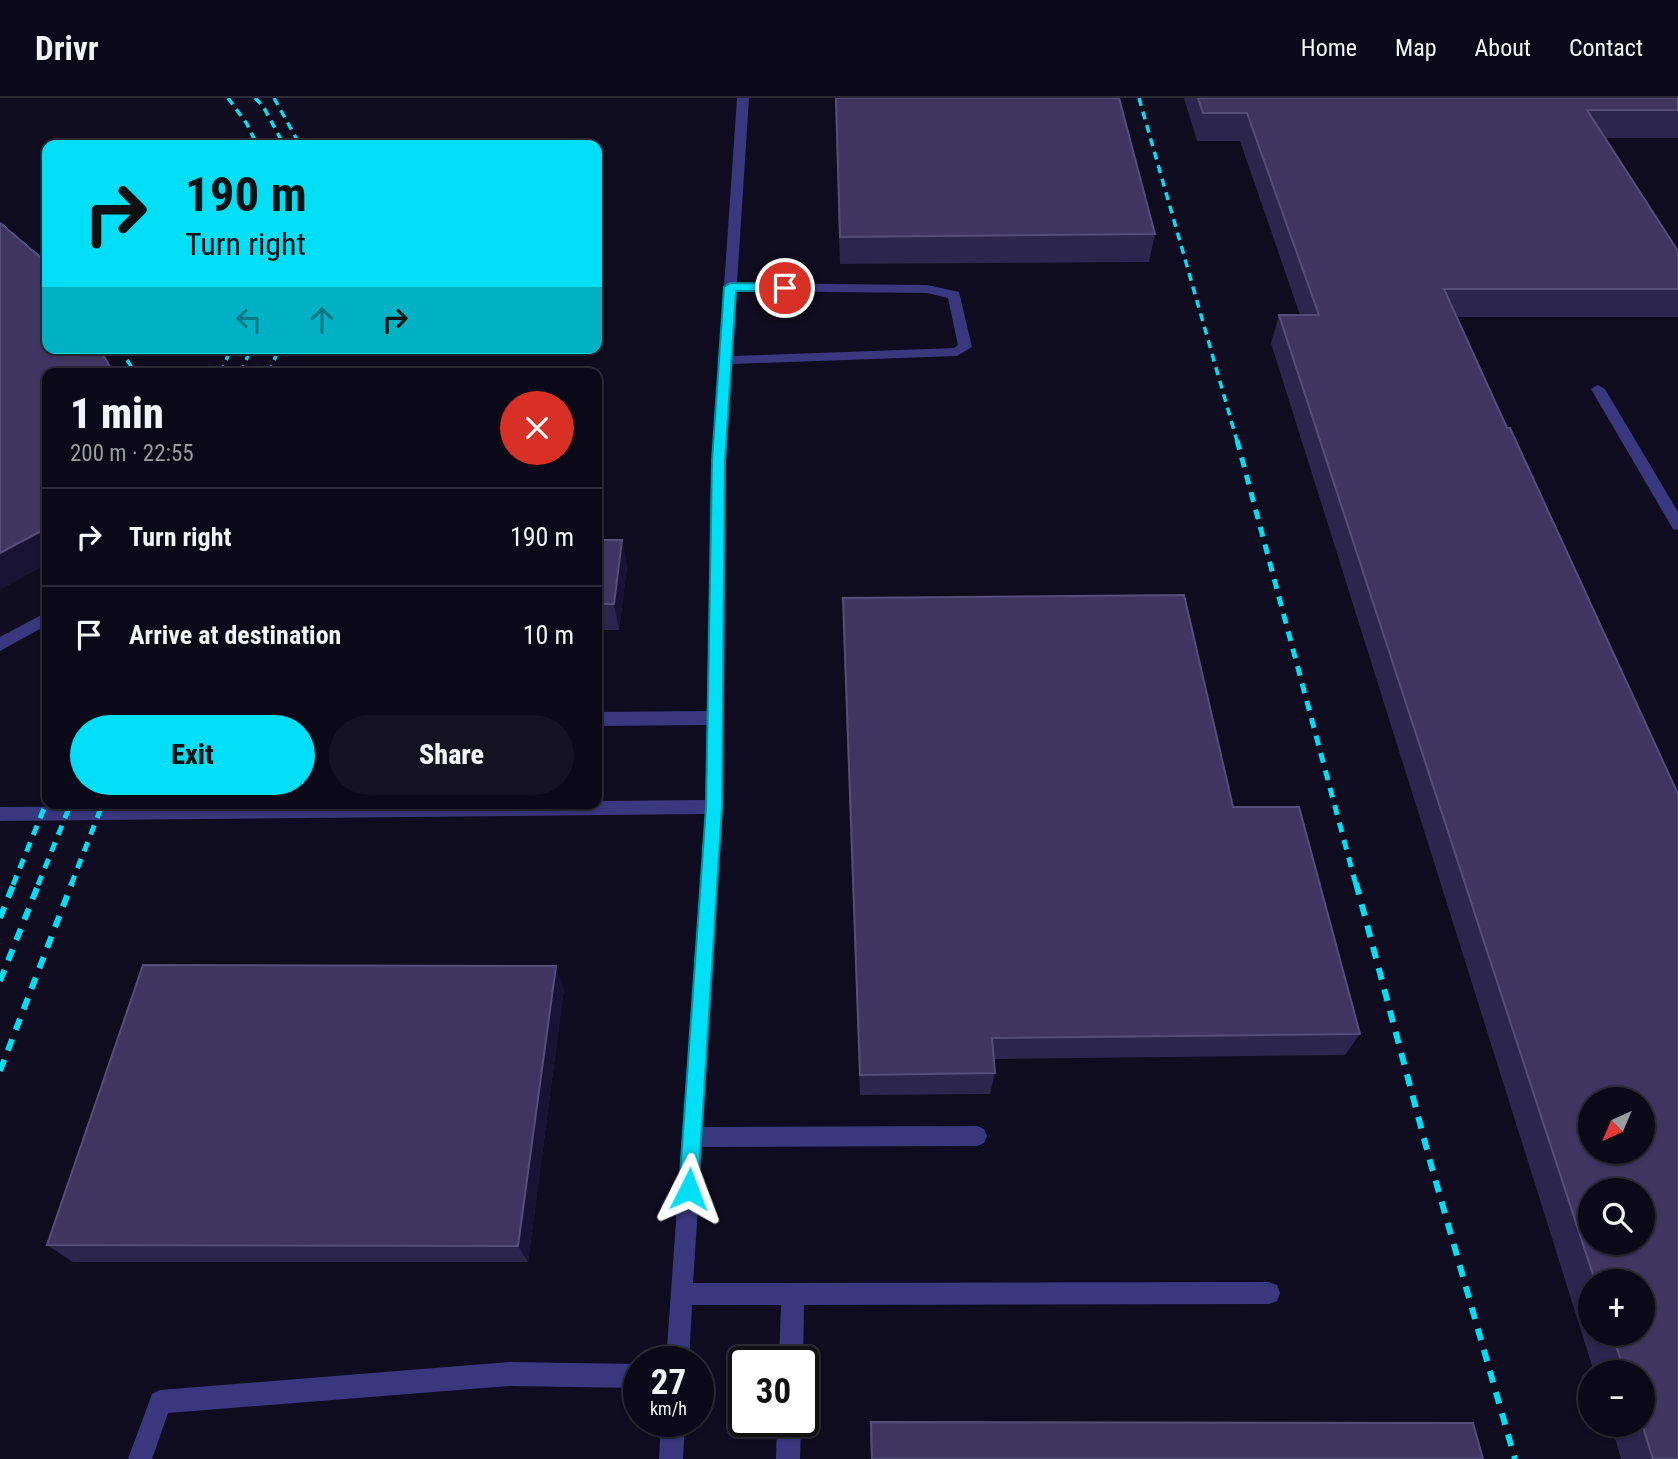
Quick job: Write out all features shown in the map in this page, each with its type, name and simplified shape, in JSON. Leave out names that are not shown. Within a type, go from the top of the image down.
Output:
[{"type":"street","points":[[678,1346],[714,807],[719,461],[743,98]]},
{"type":"street","points":[[725,360],[957,352],[965,347],[954,295],[912,289],[730,287]]},
{"type":"street","points":[[1598,389],[1678,525]]},
{"type":"street","points":[[0,645],[42,621]]},
{"type":"street","points":[[602,719],[715,718]]},
{"type":"street","points":[[602,808],[714,807]]},
{"type":"street","points":[[0,814],[510,809]]},
{"type":"street","points":[[692,1137],[977,1136]]},
{"type":"street","points":[[682,1294],[1269,1293]]},
{"type":"street","points":[[791,1346],[793,1294]]},
{"type":"street","points":[[140,1459],[160,1402],[509,1374],[623,1376]]},
{"type":"street","points":[[671,1459],[672,1437]]},
{"type":"street","points":[[788,1459],[789,1437]]},
{"type":"building","points":[[836,98],[1119,98],[1155,234],[840,237]]},
{"type":"building","points":[[1198,98],[1678,98],[1678,110],[1587,110],[1678,251],[1678,289],[1444,289],[1678,794],[1678,1459],[1653,1459],[1646,1437],[1655,1437],[1655,1360],[1621,1360],[1616,1346],[1655,1346],[1655,1269],[1591,1269],[1586,1255],[1655,1255],[1655,1178],[1578,1178],[1578,1229],[1279,315],[1319,315],[1247,113],[1203,113]]},
{"type":"building","points":[[0,223],[42,260],[42,354],[103,354],[111,368],[42,368],[42,531],[0,553]]},
{"type":"building","points":[[602,540],[622,540],[614,604],[602,604]]},
{"type":"building","points":[[1184,595],[1233,807],[1299,807],[1360,1034],[992,1038],[995,1073],[860,1075],[843,598]]},
{"type":"building","points":[[143,965],[556,966],[518,1246],[47,1245]]},
{"type":"building","points":[[871,1422],[1473,1423],[1483,1459],[872,1459]]},
{"type":"railway","points":[[228,98],[247,124],[255,140]]},
{"type":"railway","points":[[255,98],[263,106],[281,140]]},
{"type":"railway","points":[[274,98],[297,140]]},
{"type":"railway","points":[[1139,98],[1237,441]]},
{"type":"railway","points":[[0,224],[42,260]]},
{"type":"railway","points":[[124,354],[132,368]]},
{"type":"railway","points":[[223,368],[229,354]]},
{"type":"railway","points":[[243,368],[249,354]]},
{"type":"railway","points":[[271,368],[277,354]]},
{"type":"railway","points":[[1237,440],[1356,885]]},
{"type":"railway","points":[[13,885],[44,809]]},
{"type":"railway","points":[[38,885],[69,809]]},
{"type":"railway","points":[[71,885],[101,809]]},
{"type":"railway","points":[[0,918],[14,883]]},
{"type":"railway","points":[[0,981],[39,883]]},
{"type":"railway","points":[[0,1071],[72,883]]},
{"type":"railway","points":[[1356,883],[1430,1161],[1515,1459]]},
{"type":"route","points":[[689,1189],[714,807],[719,461],[730,287],[785,288]]}]
